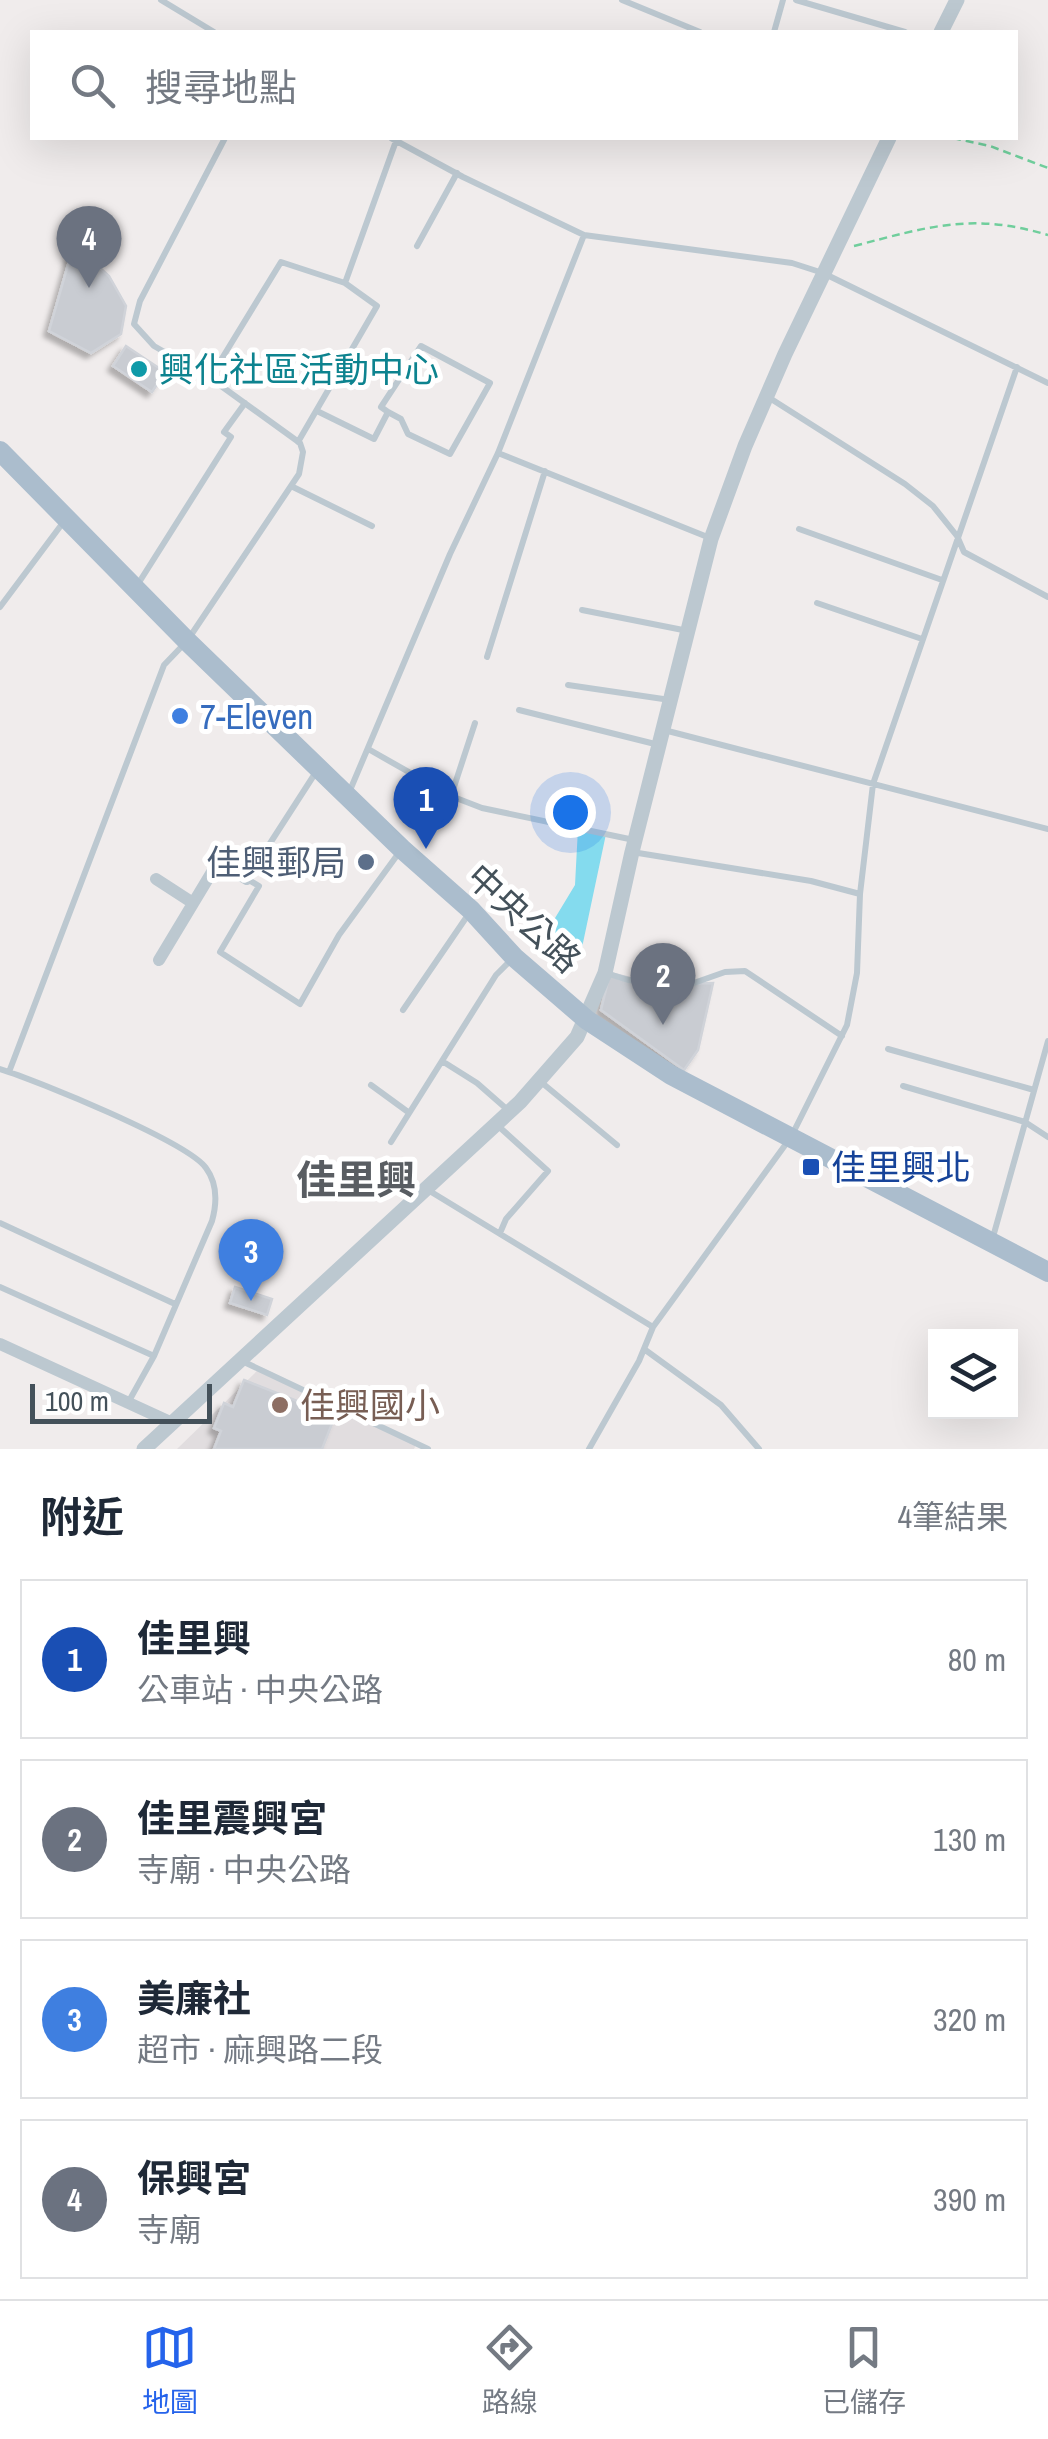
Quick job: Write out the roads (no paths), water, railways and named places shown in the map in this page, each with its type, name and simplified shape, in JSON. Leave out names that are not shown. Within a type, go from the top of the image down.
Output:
[{"type":"main road","name":"中央公路","points":[[0,451],[187,641],[402,849],[471,910],[514,957],[587,1020],[671,1075],[1048,1272]]},
{"type":"street","points":[[942,30],[957,0]]},
{"type":"street","points":[[144,1449],[540,1082],[577,1038],[605,973],[712,539],[768,397],[888,140]]},
{"type":"street","points":[[158,960],[218,862],[247,879]]},
{"type":"street","points":[[156,880],[194,903]]},
{"type":"street","points":[[0,1344],[170,1422]]},
{"type":"lane","points":[[160,0],[211,30]]},
{"type":"lane","points":[[622,0],[695,30]]},
{"type":"lane","points":[[775,30],[783,0]]},
{"type":"lane","points":[[796,0],[898,30]]},
{"type":"lane","points":[[9,1072],[164,665],[187,641],[300,474],[303,452],[298,442],[210,378],[154,346],[134,324],[140,302],[224,140]]},
{"type":"lane","points":[[345,283],[394,140]]},
{"type":"lane","points":[[396,140],[584,235],[792,263],[823,273],[1048,383]]},
{"type":"lane","points":[[418,246],[457,173]]},
{"type":"lane","points":[[348,796],[450,554],[498,452],[584,235]]},
{"type":"lane","points":[[210,378],[281,262],[345,283],[376,306],[298,442]]},
{"type":"lane","points":[[420,346],[490,383],[450,454],[408,434],[401,419],[388,412],[381,407],[420,346]]},
{"type":"lane","points":[[589,1449],[653,1327],[792,1137],[842,1036],[857,973],[860,894],[872,784],[1017,367]]},
{"type":"lane","points":[[768,397],[906,484],[933,506],[957,536],[964,552],[1048,597]]},
{"type":"lane","points":[[136,587],[231,437],[224,432],[245,403]]},
{"type":"lane","points":[[318,411],[374,439],[388,412]]},
{"type":"lane","points":[[498,452],[712,539]]},
{"type":"lane","points":[[487,657],[545,471]]},
{"type":"lane","points":[[291,486],[372,526]]},
{"type":"lane","points":[[0,607],[67,518]]},
{"type":"lane","points":[[799,529],[942,580]]},
{"type":"lane","points":[[817,602],[922,639]]},
{"type":"lane","points":[[582,610],[689,631]]},
{"type":"lane","points":[[568,685],[672,700]]},
{"type":"lane","points":[[519,710],[872,784],[1048,829]]},
{"type":"lane","points":[[451,796],[475,723]]},
{"type":"lane","points":[[370,750],[451,796],[513,816],[578,826],[634,846],[860,894]]},
{"type":"lane","points":[[319,768],[247,879],[259,886],[220,952],[300,1004],[339,935],[402,849]]},
{"type":"lane","points":[[403,1010],[471,910]]},
{"type":"lane","points":[[391,1142],[496,975],[514,957]]},
{"type":"lane","points":[[605,973],[628,980],[691,984],[725,972],[745,971],[842,1036]]},
{"type":"lane","points":[[991,1242],[1048,1041]]},
{"type":"lane","points":[[888,1049],[1034,1090]]},
{"type":"lane","points":[[442,1061],[477,1083],[509,1111]]},
{"type":"lane","points":[[0,1069],[110,1114],[197,1158],[214,1183],[216,1208],[154,1356],[129,1402]]},
{"type":"lane","points":[[540,1082],[617,1145]]},
{"type":"lane","points":[[372,1085],[408,1112]]},
{"type":"lane","points":[[903,1086],[1025,1122],[1048,1137]]},
{"type":"lane","points":[[495,1123],[548,1171],[506,1219],[500,1233]]},
{"type":"lane","points":[[424,1188],[653,1327]]},
{"type":"lane","points":[[0,1224],[176,1304]]},
{"type":"lane","points":[[0,1287],[154,1356]]},
{"type":"lane","points":[[644,1349],[721,1406],[758,1449]]},
{"type":"lane","points":[[238,1360],[428,1449]]},
{"type":"water","points":[[578,828],[606,834],[580,957],[549,928],[575,885]]},
{"type":"place","name":"保興宮","points":[[89,288]]},
{"type":"place","name":"興化社區活動中心","points":[[139,369]]},
{"type":"place","name":"7-Eleven","points":[[180,716]]},
{"type":"place","name":"佳里興","points":[[426,849]]},
{"type":"place","name":"佳興郵局","points":[[366,862]]},
{"type":"place","name":"佳里震興宮","points":[[663,1025]]},
{"type":"place","name":"佳里興北","points":[[811,1167]]},
{"type":"place","name":"美廉社","points":[[251,1301]]},
{"type":"place","name":"佳興國小","points":[[280,1405]]},
{"type":"district","name":"佳里興","points":[[356,1179]]}]
